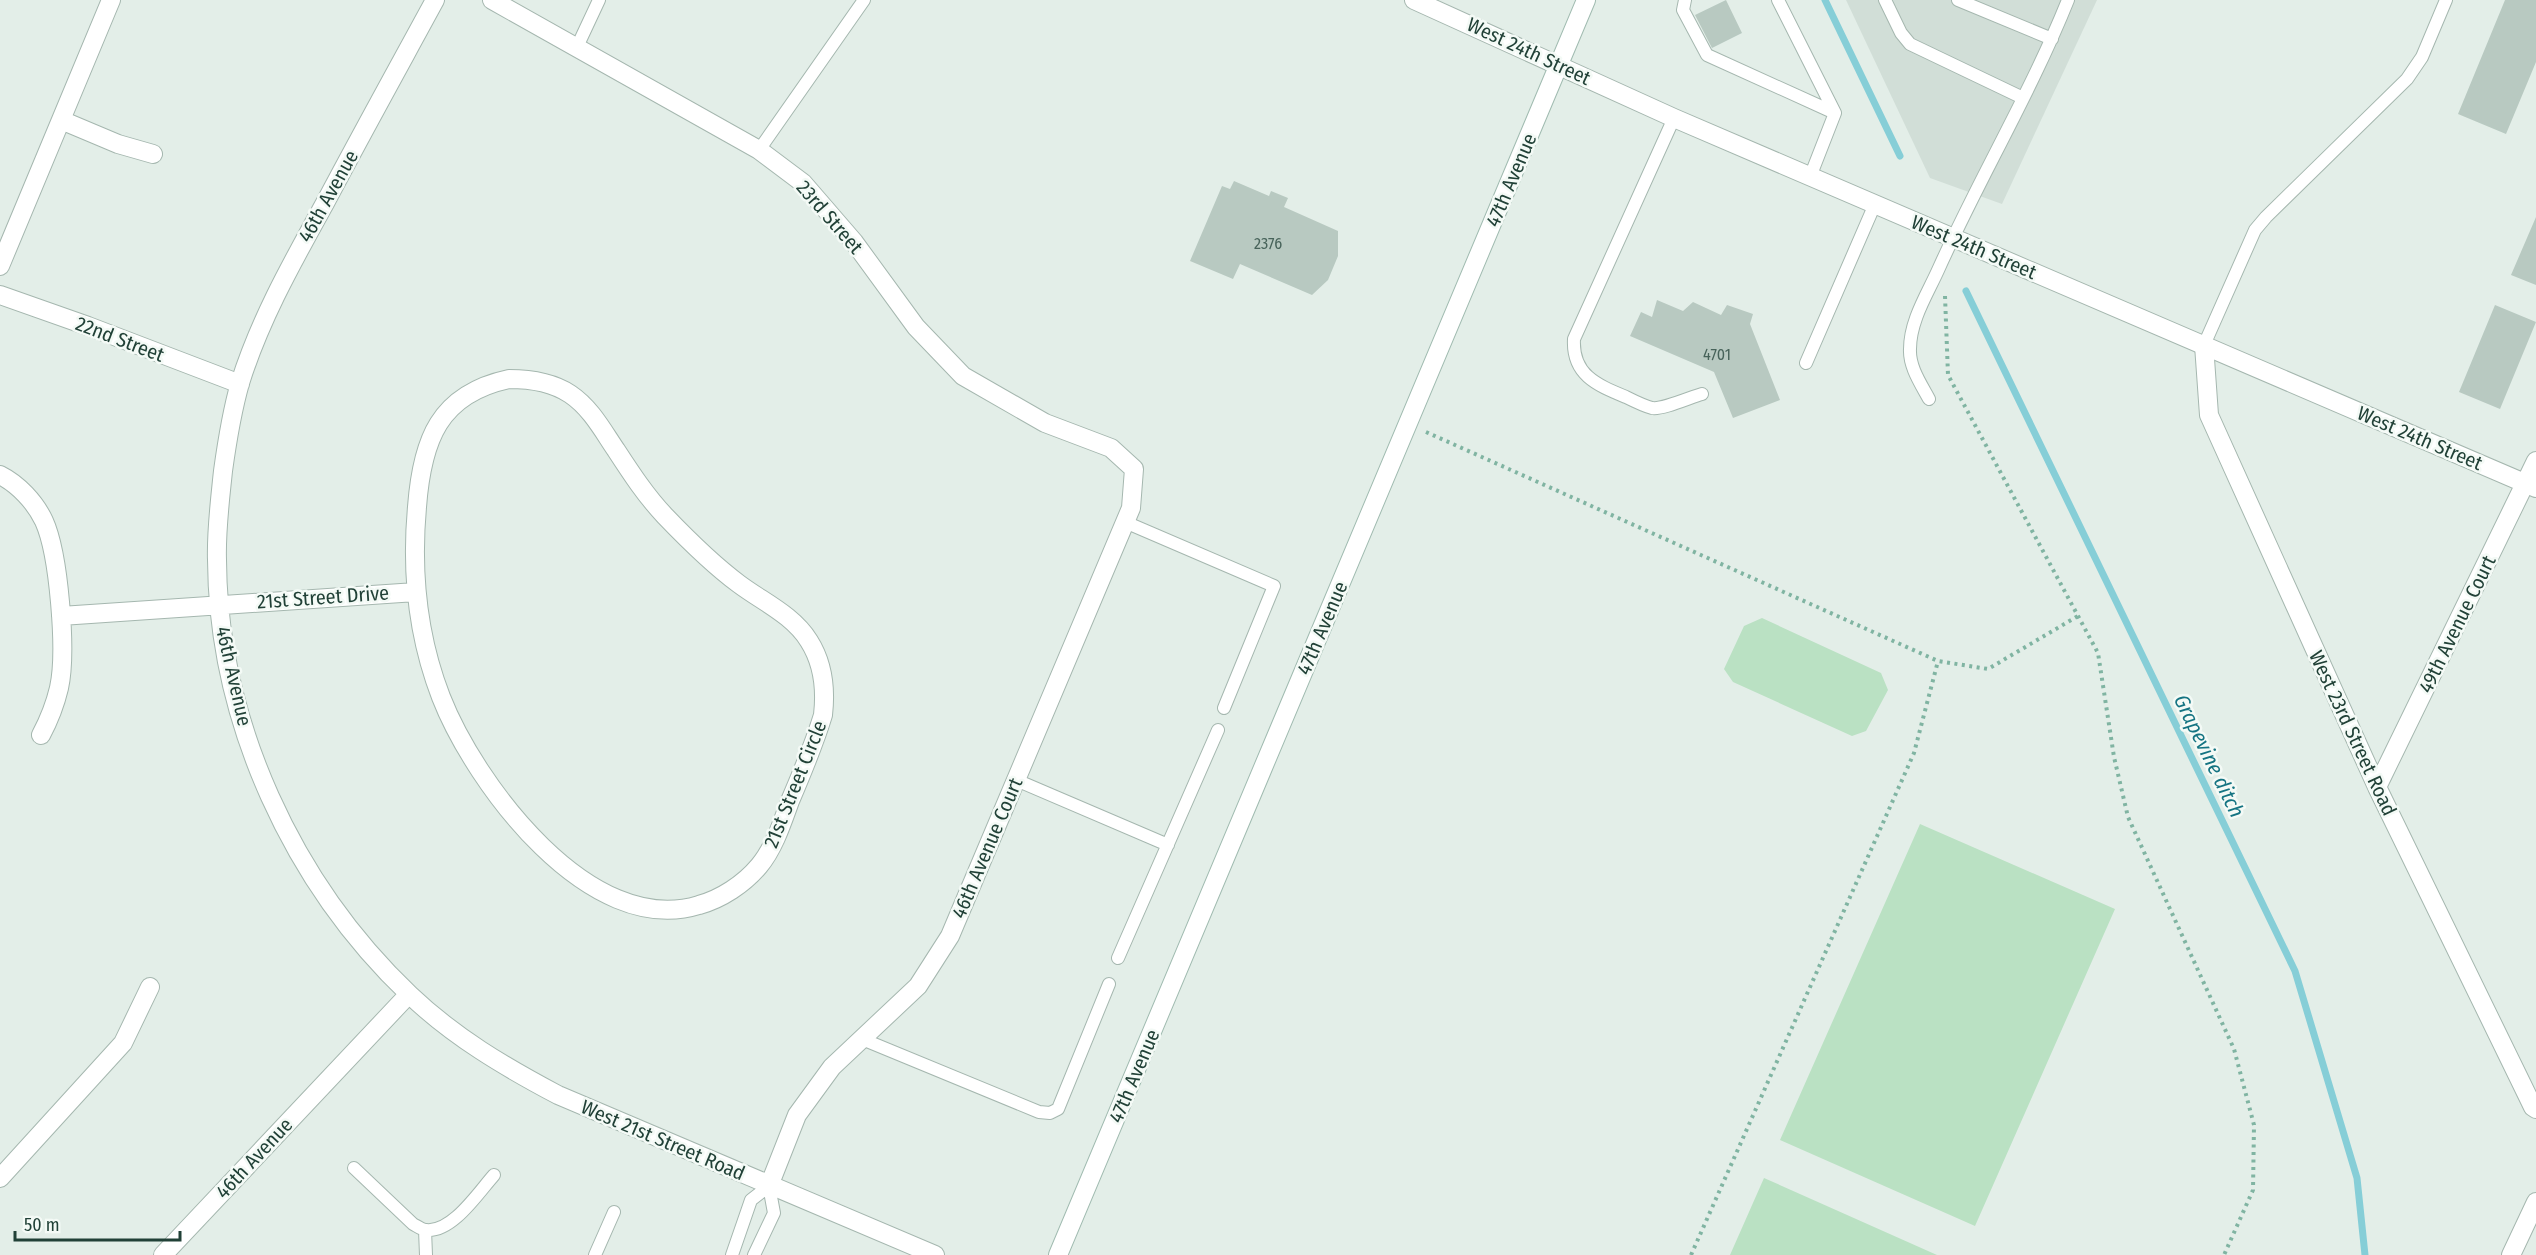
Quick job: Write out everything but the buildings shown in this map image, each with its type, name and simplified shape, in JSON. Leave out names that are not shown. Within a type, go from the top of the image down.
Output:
[{"type":"street","points":[[0,266],[111,0]]},
{"type":"street","name":"46th Avenue","points":[[163,1255],[409,994],[353,933],[321,890],[289,837],[262,779],[241,717],[228,663],[219,604],[217,560],[219,505],[226,449],[240,384],[282,280],[435,0]]},
{"type":"street","name":"23rd Street","points":[[492,0],[759,150],[803,183],[854,242],[916,327],[963,376],[1045,423],[1111,448],[1134,469]]},
{"type":"street","name":"West 24th Street","points":[[1414,0],[1674,118],[2531,486]]},
{"type":"street","name":"47th Avenue","points":[[1058,1255],[1586,0]]},
{"type":"street","points":[[61,120],[118,144],[153,154]]},
{"type":"street","name":"22nd Street","points":[[0,296],[88,326],[240,384]]},
{"type":"street","name":"West 23rd Street Road","points":[[2204,345],[2209,415],[2378,787],[2533,1107],[2536,1109]]},
{"type":"street","name":"21st Street Circle","points":[[510,379],[528,379],[549,384],[571,394],[591,413],[635,479],[664,515],[704,554],[800,629],[810,642],[822,672],[825,697],[818,734],[773,843],[759,866],[730,891],[710,902],[691,908],[652,909],[631,906],[588,884],[514,819],[484,780],[459,738],[441,696],[424,646],[416,591],[413,550],[418,493],[427,448],[435,427],[448,409],[465,394],[486,384],[510,379]]},
{"type":"street","name":"49th Avenue Court","points":[[2378,787],[2531,486],[2536,461]]},
{"type":"street","name":"46th Avenue Court","points":[[769,1186],[796,1115],[832,1067],[918,986],[950,936],[1131,508],[1134,469]]},
{"type":"street","points":[[0,475],[18,487],[44,521],[52,550],[62,616],[62,666],[52,713],[41,735]]},
{"type":"street","name":"21st Street Drive","points":[[62,616],[416,591]]},
{"type":"street","points":[[0,1178],[123,1043],[150,987]]},
{"type":"street","name":"West 21st Street Road","points":[[409,994],[461,1037],[504,1066],[558,1095],[935,1255]]},
{"type":"street","points":[[2511,1255],[2536,1202]]},
{"type":"lane","points":[[577,47],[599,0]]},
{"type":"lane","points":[[759,150],[864,0]]},
{"type":"lane","points":[[1685,0],[1683,10],[1707,55],[1835,113]]},
{"type":"lane","points":[[1778,0],[1835,113],[1810,177]]},
{"type":"lane","points":[[1885,0],[1901,33],[1910,44],[2023,98]]},
{"type":"lane","points":[[1958,0],[2052,39]]},
{"type":"lane","points":[[1929,399],[1915,373],[1910,350],[1912,328],[1953,238],[2052,39],[2068,0]]},
{"type":"lane","points":[[2204,345],[2255,230],[2407,79],[2421,57],[2446,0]]},
{"type":"lane","points":[[1674,118],[1574,339],[1573,353],[1577,365],[1587,377],[1602,387],[1654,409],[1702,394]]},
{"type":"lane","points":[[1806,363],[1875,204]]},
{"type":"lane","points":[[1125,522],[1274,586],[1224,708]]},
{"type":"lane","points":[[1118,958],[1218,730]]},
{"type":"lane","points":[[1016,780],[1168,845]]},
{"type":"lane","points":[[862,1039],[1039,1112],[1050,1113],[1058,1108],[1109,984]]},
{"type":"lane","points":[[354,1168],[413,1224],[425,1230],[451,1224],[494,1175]]},
{"type":"lane","points":[[732,1255],[751,1200],[769,1186],[774,1213],[754,1255]]},
{"type":"lane","points":[[595,1255],[614,1212]]},
{"type":"lane","points":[[425,1230],[426,1255]]},
{"type":"path","points":[[1946,290],[1948,375],[2098,654],[2114,757],[2128,817],[2234,1049],[2254,1125],[2253,1190],[2224,1255]]},
{"type":"path","points":[[1408,424],[1938,660],[1988,669],[2078,616]]},
{"type":"path","points":[[1691,1255],[1914,753],[1938,660]]},
{"type":"shaded area","points":[[1846,0],[2097,0],[2002,204],[1930,178]]},
{"type":"green space","points":[[1762,618],[1881,673],[1888,690],[1866,731],[1852,736],[1733,682],[1724,669],[1744,626]]},
{"type":"green space","points":[[1920,824],[2115,909],[1975,1226],[1780,1140]]},
{"type":"green space","points":[[1764,1178],[1937,1255],[1730,1255]]},
{"type":"waterway","name":"Grapevine ditch","points":[[1825,0],[1900,156]]},
{"type":"waterway","name":"Grapevine ditch","points":[[1966,291],[2295,971],[2357,1178],[2365,1255]]}]
